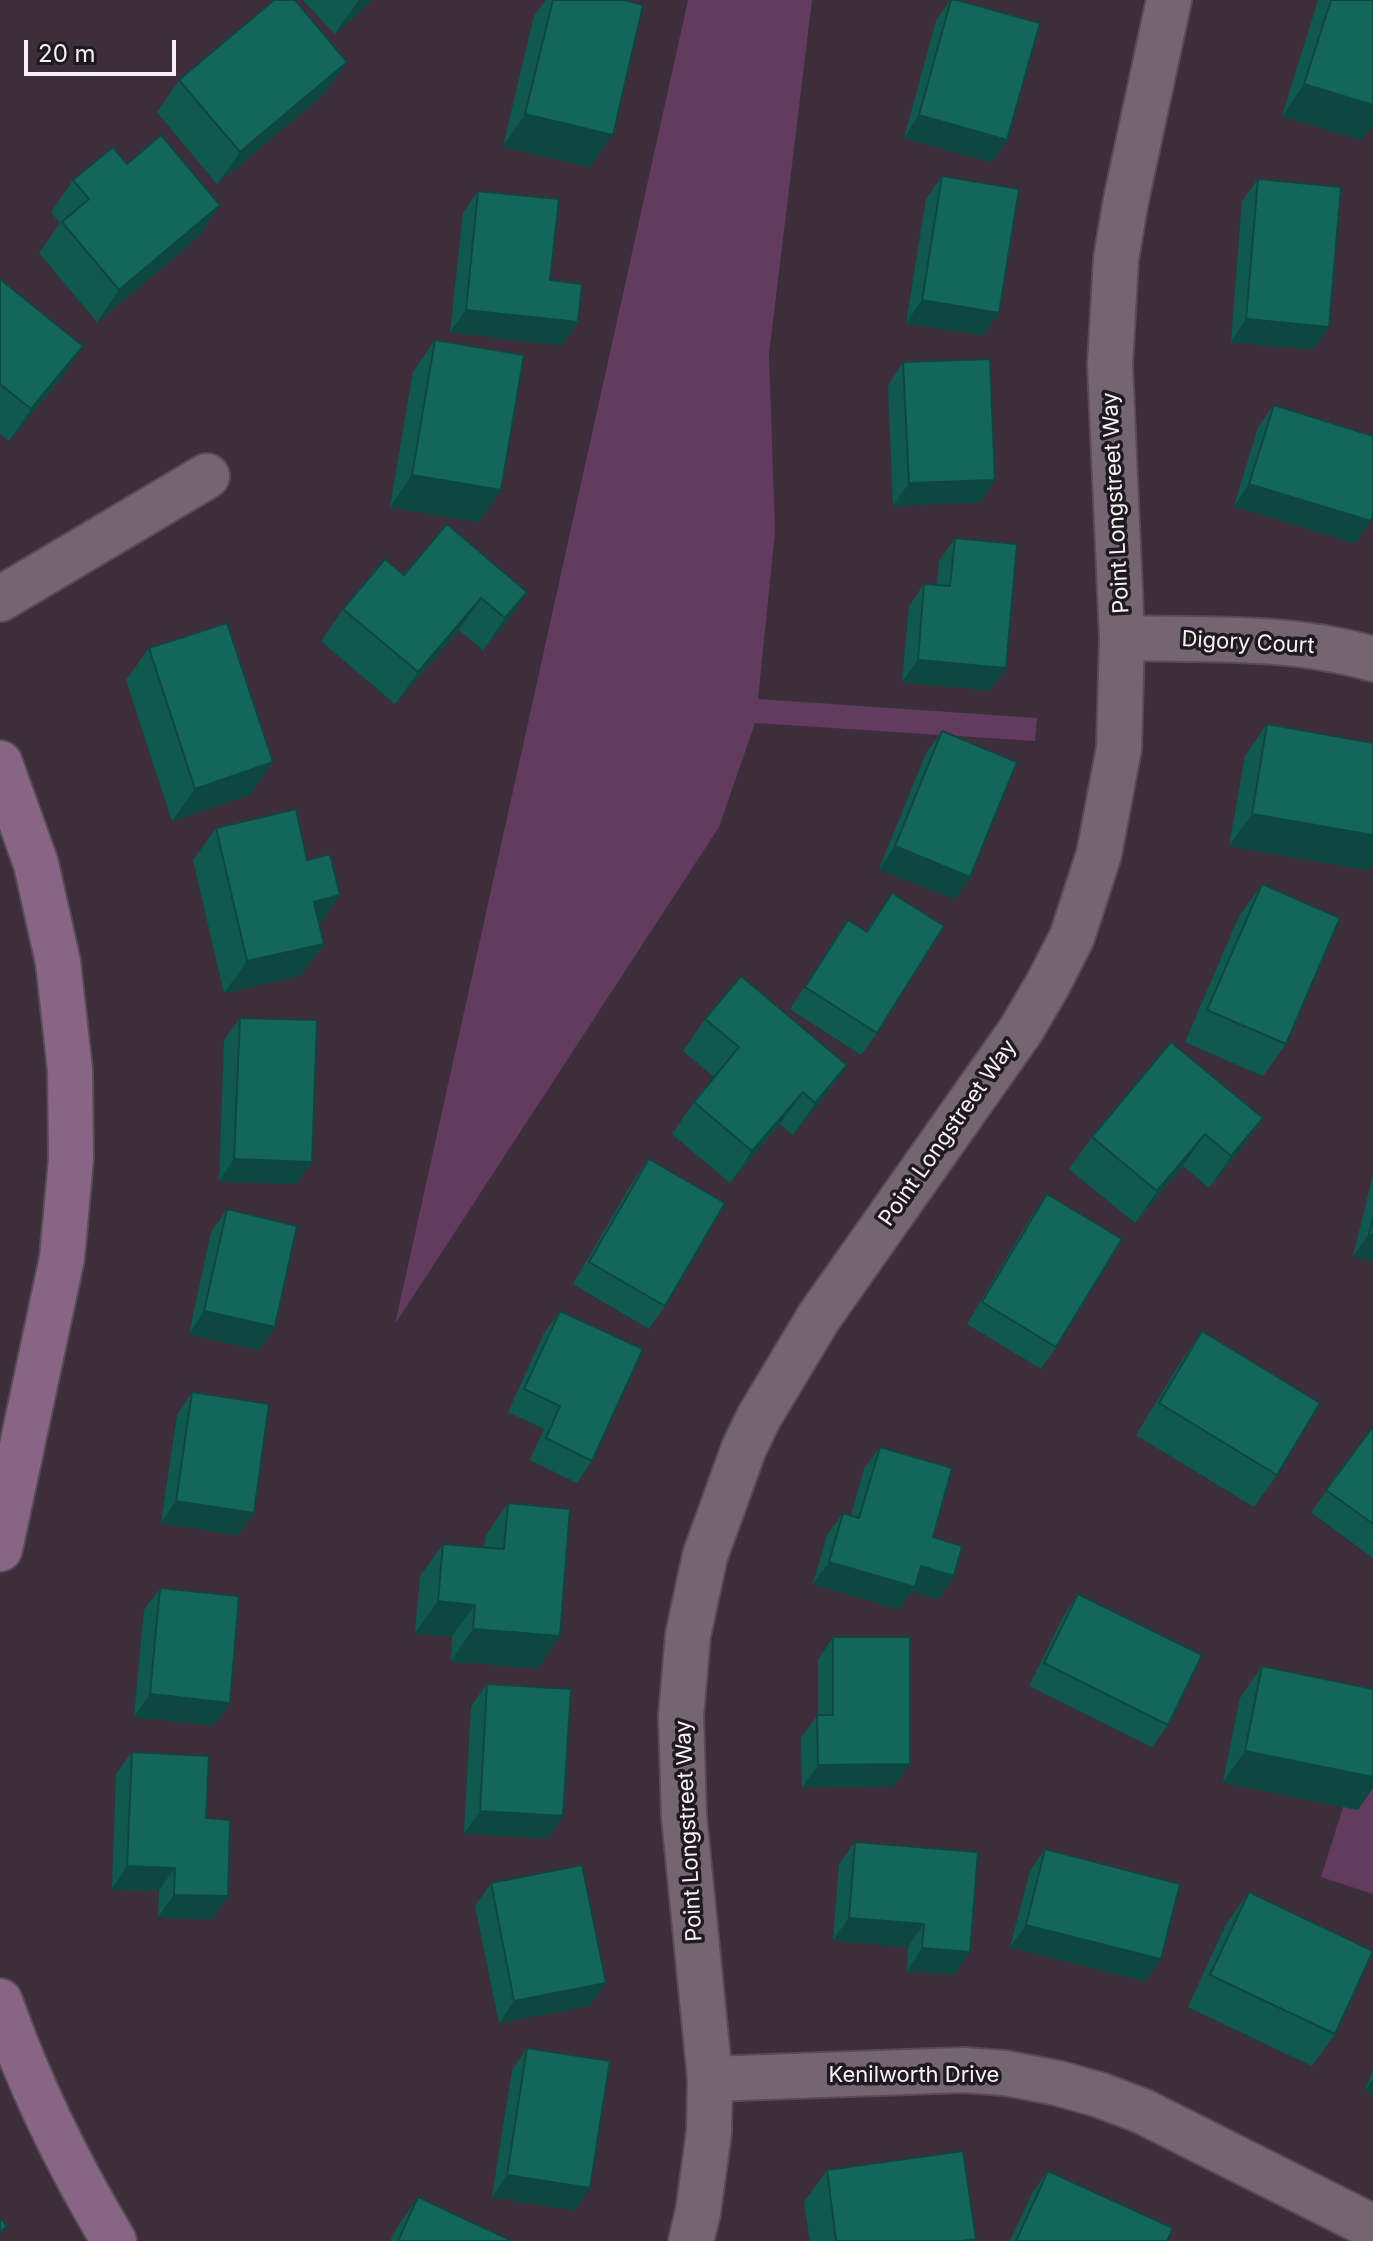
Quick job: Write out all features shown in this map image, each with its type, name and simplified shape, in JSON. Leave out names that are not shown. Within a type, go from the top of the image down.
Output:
[{"type":"street","name":"Point Longstreet Way","points":[[691,2241],[709,2132],[710,2079],[684,1816],[681,1716],[688,1635],[705,1556],[744,1448],[759,1417],[819,1317],[1021,1030],[1072,937],[1099,854],[1119,748],[1122,638],[1110,365],[1116,259],[1169,0]]},
{"type":"street","points":[[0,599],[207,476]]},
{"type":"street","name":"Digory Court","points":[[1122,638],[1292,641],[1341,649],[1373,659]]},
{"type":"street","points":[[0,763],[36,864],[58,962],[70,1070],[71,1159],[62,1258],[0,1549]]},
{"type":"street","points":[[0,2001],[12,2037],[65,2150],[114,2241]]},
{"type":"street","name":"Kenilworth Drive","points":[[710,2079],[963,2070],[1005,2073],[1057,2083],[1142,2111],[1373,2227]]},
{"type":"shaded area","points":[[688,0],[812,0],[769,354],[775,532],[758,699],[1037,718],[1035,741],[755,723],[719,827],[395,1324]]},
{"type":"shaded area","points":[[1373,1712],[1373,1894],[1321,1877]]},
{"type":"building","points":[[274,0],[295,0],[347,62],[240,152],[179,80]]},
{"type":"building","points":[[553,0],[623,0],[643,5],[613,135],[525,114]]},
{"type":"building","points":[[951,0],[1040,23],[1007,140],[919,115]]},
{"type":"building","points":[[1331,0],[1373,0],[1373,105],[1304,84]]},
{"type":"building","points":[[161,135],[220,205],[119,290],[62,222],[89,199],[73,180],[113,147],[127,164]]},
{"type":"building","points":[[942,176],[1019,189],[999,313],[922,300]]},
{"type":"building","points":[[1258,179],[1341,187],[1329,327],[1246,319]]},
{"type":"building","points":[[478,191],[559,199],[550,280],[582,284],[578,322],[466,310]]},
{"type":"building","points":[[0,279],[83,346],[31,409],[0,384]]},
{"type":"building","points":[[435,340],[524,355],[501,490],[412,475]]},
{"type":"building","points":[[990,359],[995,480],[909,483],[903,362]]},
{"type":"building","points":[[1274,405],[1373,436],[1371,521],[1249,484]]},
{"type":"building","points":[[447,524],[527,592],[505,618],[481,598],[418,672],[343,609],[385,559],[404,575]]},
{"type":"building","points":[[955,538],[1017,544],[1006,668],[918,660],[924,584],[950,586]]},
{"type":"building","points":[[227,623],[273,762],[195,789],[149,648]]},
{"type":"building","points":[[1267,724],[1373,743],[1373,835],[1252,814]]},
{"type":"building","points":[[942,731],[1017,762],[970,877],[895,846]]},
{"type":"building","points":[[296,809],[307,860],[330,854],[340,895],[314,902],[324,944],[247,961],[216,828]]},
{"type":"building","points":[[1262,884],[1340,918],[1286,1044],[1207,1010]]},
{"type":"building","points":[[892,893],[944,926],[877,1033],[805,987],[848,920],[867,932]]},
{"type":"building","points":[[741,976],[847,1065],[815,1103],[803,1092],[752,1151],[694,1102],[739,1047],[705,1019]]},
{"type":"building","points":[[240,1018],[317,1020],[312,1162],[234,1159]]},
{"type":"building","points":[[1171,1042],[1263,1118],[1231,1156],[1205,1134],[1157,1191],[1092,1137]]},
{"type":"building","points":[[649,1159],[725,1203],[665,1306],[589,1262]]},
{"type":"building","points":[[1047,1194],[1122,1239],[1056,1347],[982,1302]]},
{"type":"building","points":[[227,1209],[297,1226],[275,1327],[204,1311]]},
{"type":"building","points":[[560,1311],[643,1349],[592,1461],[546,1438],[560,1406],[524,1389]]},
{"type":"building","points":[[1202,1331],[1320,1403],[1277,1475],[1159,1403]]},
{"type":"building","points":[[192,1392],[269,1404],[254,1513],[176,1501]]},
{"type":"building","points":[[1373,1429],[1373,1524],[1326,1490]]},
{"type":"building","points":[[880,1447],[952,1468],[933,1537],[962,1546],[954,1576],[921,1566],[915,1587],[829,1562],[843,1513],[859,1518]]},
{"type":"building","points":[[508,1503],[570,1509],[560,1636],[473,1629],[475,1605],[438,1601],[443,1544],[504,1549]]},
{"type":"building","points":[[160,1588],[239,1596],[230,1703],[150,1694]]},
{"type":"building","points":[[1078,1594],[1202,1655],[1168,1725],[1044,1663]]},
{"type":"building","points":[[833,1637],[910,1637],[910,1764],[818,1765],[817,1715],[833,1715]]},
{"type":"building","points":[[1262,1666],[1373,1689],[1373,1777],[1245,1751]]},
{"type":"building","points":[[487,1684],[571,1689],[563,1816],[480,1811]]},
{"type":"building","points":[[132,1752],[209,1756],[206,1818],[230,1820],[228,1896],[174,1895],[175,1868],[127,1866]]},
{"type":"building","points":[[855,1842],[978,1852],[970,1952],[922,1948],[924,1924],[849,1918]]},
{"type":"building","points":[[1045,1849],[1180,1884],[1161,1959],[1026,1925]]},
{"type":"building","points":[[582,1865],[606,1983],[514,2001],[491,1883]]},
{"type":"building","points":[[1249,1892],[1373,1951],[1335,2034],[1210,1975]]},
{"type":"building","points":[[527,2048],[610,2061],[590,2188],[507,2175]]},
{"type":"building","points":[[963,2151],[976,2239],[836,2241],[827,2170]]},
{"type":"building","points":[[1048,2171],[1173,2228],[1167,2241],[1016,2241]]},
{"type":"building","points":[[418,2197],[512,2241],[398,2241]]},
{"type":"building","points":[[0,2218],[7,2226],[0,2232]]}]
